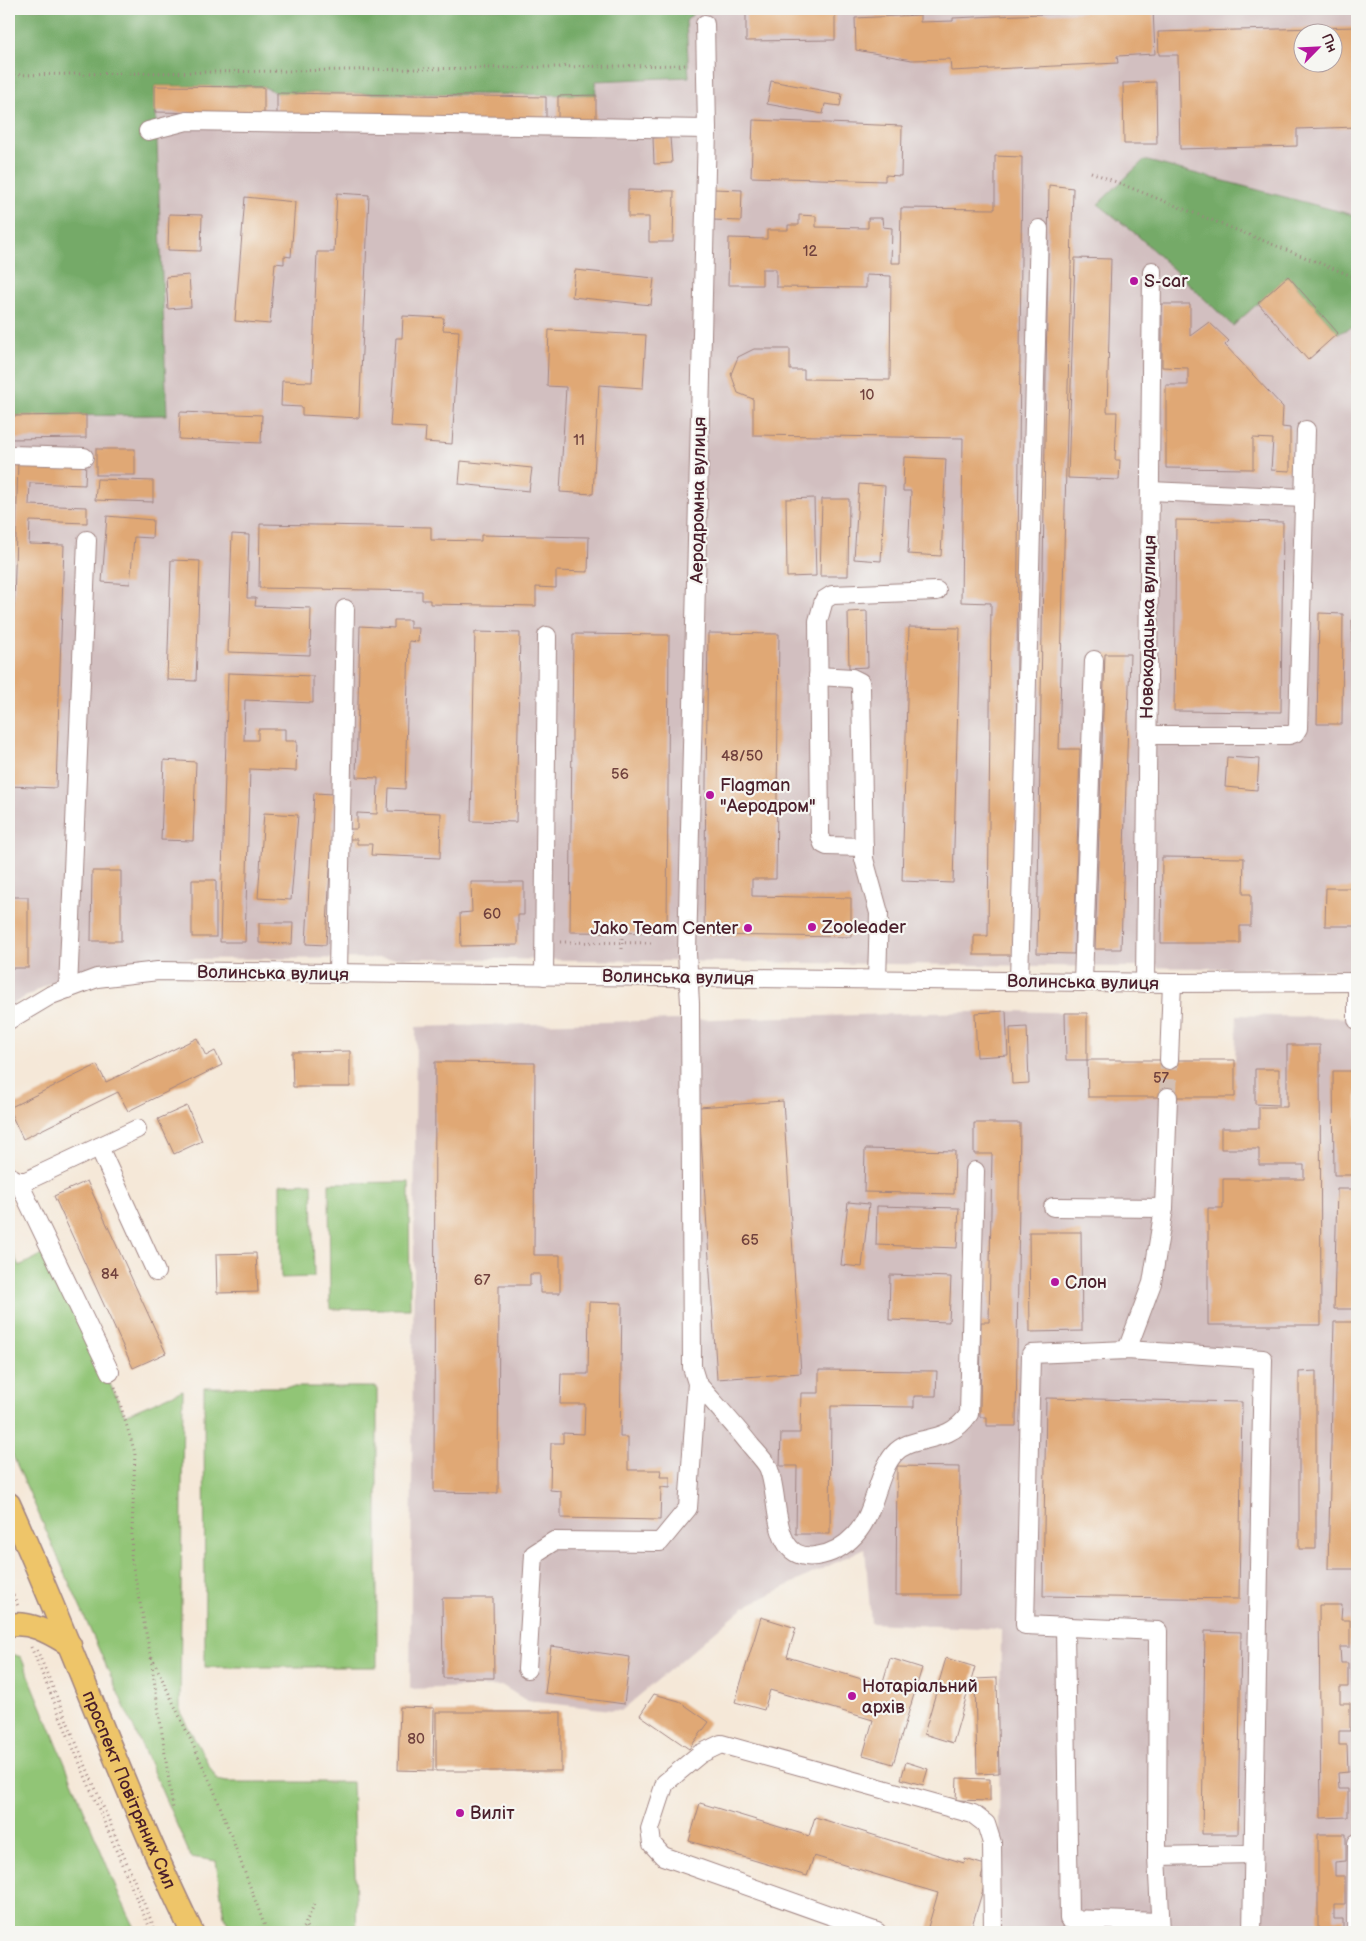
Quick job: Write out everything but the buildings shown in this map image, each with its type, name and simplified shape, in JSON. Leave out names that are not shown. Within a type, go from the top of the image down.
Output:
[{"type":"main road","name":"проспект Повітряних Сил","points":[[9,1504],[70,1645],[149,1839],[192,1932]]},
{"type":"main road","points":[[19,1625],[40,1628],[70,1645]]},
{"type":"street","name":"Аеродромна вулиця","points":[[697,1383],[692,1367],[690,1013],[688,977],[707,129],[705,24]]},
{"type":"street","points":[[148,131],[187,121],[707,129]]},
{"type":"street","points":[[1018,981],[1039,229]]},
{"type":"street","name":"Новокодацька вулиця","points":[[1145,983],[1152,271]]},
{"type":"street","points":[[1147,735],[1289,735],[1295,733],[1299,720],[1306,430]]},
{"type":"street","points":[[9,456],[84,456]]},
{"type":"street","points":[[1150,491],[1304,498]]},
{"type":"street","points":[[68,989],[88,540]]},
{"type":"street","points":[[864,847],[827,846],[822,841],[820,835],[818,621],[824,600],[832,595],[937,591]]},
{"type":"street","points":[[338,973],[345,609]]},
{"type":"street","points":[[544,976],[547,636]]},
{"type":"street","points":[[1083,982],[1094,660]]},
{"type":"street","points":[[818,676],[852,678],[860,682],[862,687],[864,859],[879,913],[877,979]]},
{"type":"street","name":"Волинська вулиця","points":[[9,1020],[51,995],[98,978],[158,971],[1145,983],[1357,982]]},
{"type":"street","points":[[1357,982],[1357,1020]]},
{"type":"street","points":[[1170,1060],[1172,983]]},
{"type":"street","points":[[1127,1350],[1152,1284],[1164,1208],[1168,1097]]},
{"type":"street","points":[[13,1178],[26,1181],[137,1129]]},
{"type":"street","points":[[99,1147],[156,1272]]},
{"type":"street","points":[[697,1383],[767,1466],[774,1484],[783,1538],[788,1548],[796,1555],[808,1557],[824,1555],[844,1546],[862,1527],[895,1452],[904,1447],[950,1433],[961,1426],[969,1414],[975,1170]]},
{"type":"street","points":[[13,1178],[110,1372]]},
{"type":"street","points":[[1053,1207],[1164,1208]]},
{"type":"street","points":[[1065,1626],[1070,1919],[1105,1926],[1161,1927],[1158,1856],[1158,1630],[1026,1624],[1031,1354],[1127,1350],[1263,1359],[1252,1932]]},
{"type":"street","points":[[527,1669],[534,1554],[554,1541],[660,1542],[688,1508],[697,1383]]},
{"type":"street","points":[[878,1932],[663,1856],[652,1844],[650,1829],[665,1783],[700,1754],[721,1744],[973,1814],[986,1824],[992,1842],[993,1932]]},
{"type":"street","points":[[1356,1932],[1357,1843]]},
{"type":"street","points":[[1158,1856],[1254,1854]]},
{"type":"path","points":[[9,75],[706,64]]},
{"type":"path","points":[[1091,172],[1357,278]]},
{"type":"path","points":[[622,933],[622,952]]},
{"type":"path","points":[[544,942],[654,943]]},
{"type":"path","points":[[110,1372],[135,1453],[131,1557],[150,1653],[173,1809]]},
{"type":"path","points":[[9,1586],[19,1625],[156,1932]]},
{"type":"path","points":[[9,1596],[19,1625],[138,1905],[152,1932]]},
{"type":"path","points":[[150,1653],[214,1790],[267,1932]]},
{"type":"path","points":[[300,1932],[315,1903]]},
{"type":"path","points":[[305,1924],[309,1932]]},
{"type":"shaded area","points":[[9,9],[1357,9],[1357,970],[417,958],[167,959],[113,963],[58,979],[9,1006]]},
{"type":"shaded area","points":[[1008,1011],[1087,1013],[1088,1060],[1235,1060],[1237,1015],[1357,1018],[1357,1932],[998,1932],[1001,1629],[871,1623],[865,1548],[744,1607],[621,1711],[527,1701],[503,1686],[410,1689],[416,1027]]},
{"type":"green space","points":[[9,9],[698,9],[686,21],[689,77],[595,81],[596,95],[277,93],[264,87],[155,86],[167,415],[9,416]]},
{"type":"green space","points":[[1144,160],[1357,216],[1357,326],[1338,333],[1288,276],[1233,326],[1136,234],[1098,204]]},
{"type":"green space","points":[[409,1182],[410,1309],[330,1309],[329,1183]]},
{"type":"green space","points":[[312,1183],[314,1277],[281,1278],[280,1184]]},
{"type":"green space","points":[[9,1245],[19,1266],[46,1253],[125,1415],[183,1390],[180,1712],[217,1780],[227,1782],[352,1782],[357,1932],[232,1932],[224,1916],[216,1861],[191,1857],[9,1447]]},
{"type":"green space","points":[[204,1387],[377,1387],[377,1667],[205,1667]]},
{"type":"green space","points":[[9,1653],[21,1657],[120,1897],[137,1932],[9,1932]]},
{"type":"tunnel","points":[[1168,1097],[1169,1060]]},
{"type":"place","name":"S-car","points":[[1134,281]]},
{"type":"place","name":"Flagman \"Аеродром\"","points":[[710,795]]},
{"type":"place","name":"Zooleader","points":[[812,927]]},
{"type":"place","name":"Jako Team Center","points":[[748,928]]},
{"type":"place","name":"Слон","points":[[1055,1282]]},
{"type":"place","name":"Нотаріальний архів","points":[[852,1696]]},
{"type":"place","name":"Виліт","points":[[460,1813]]}]
